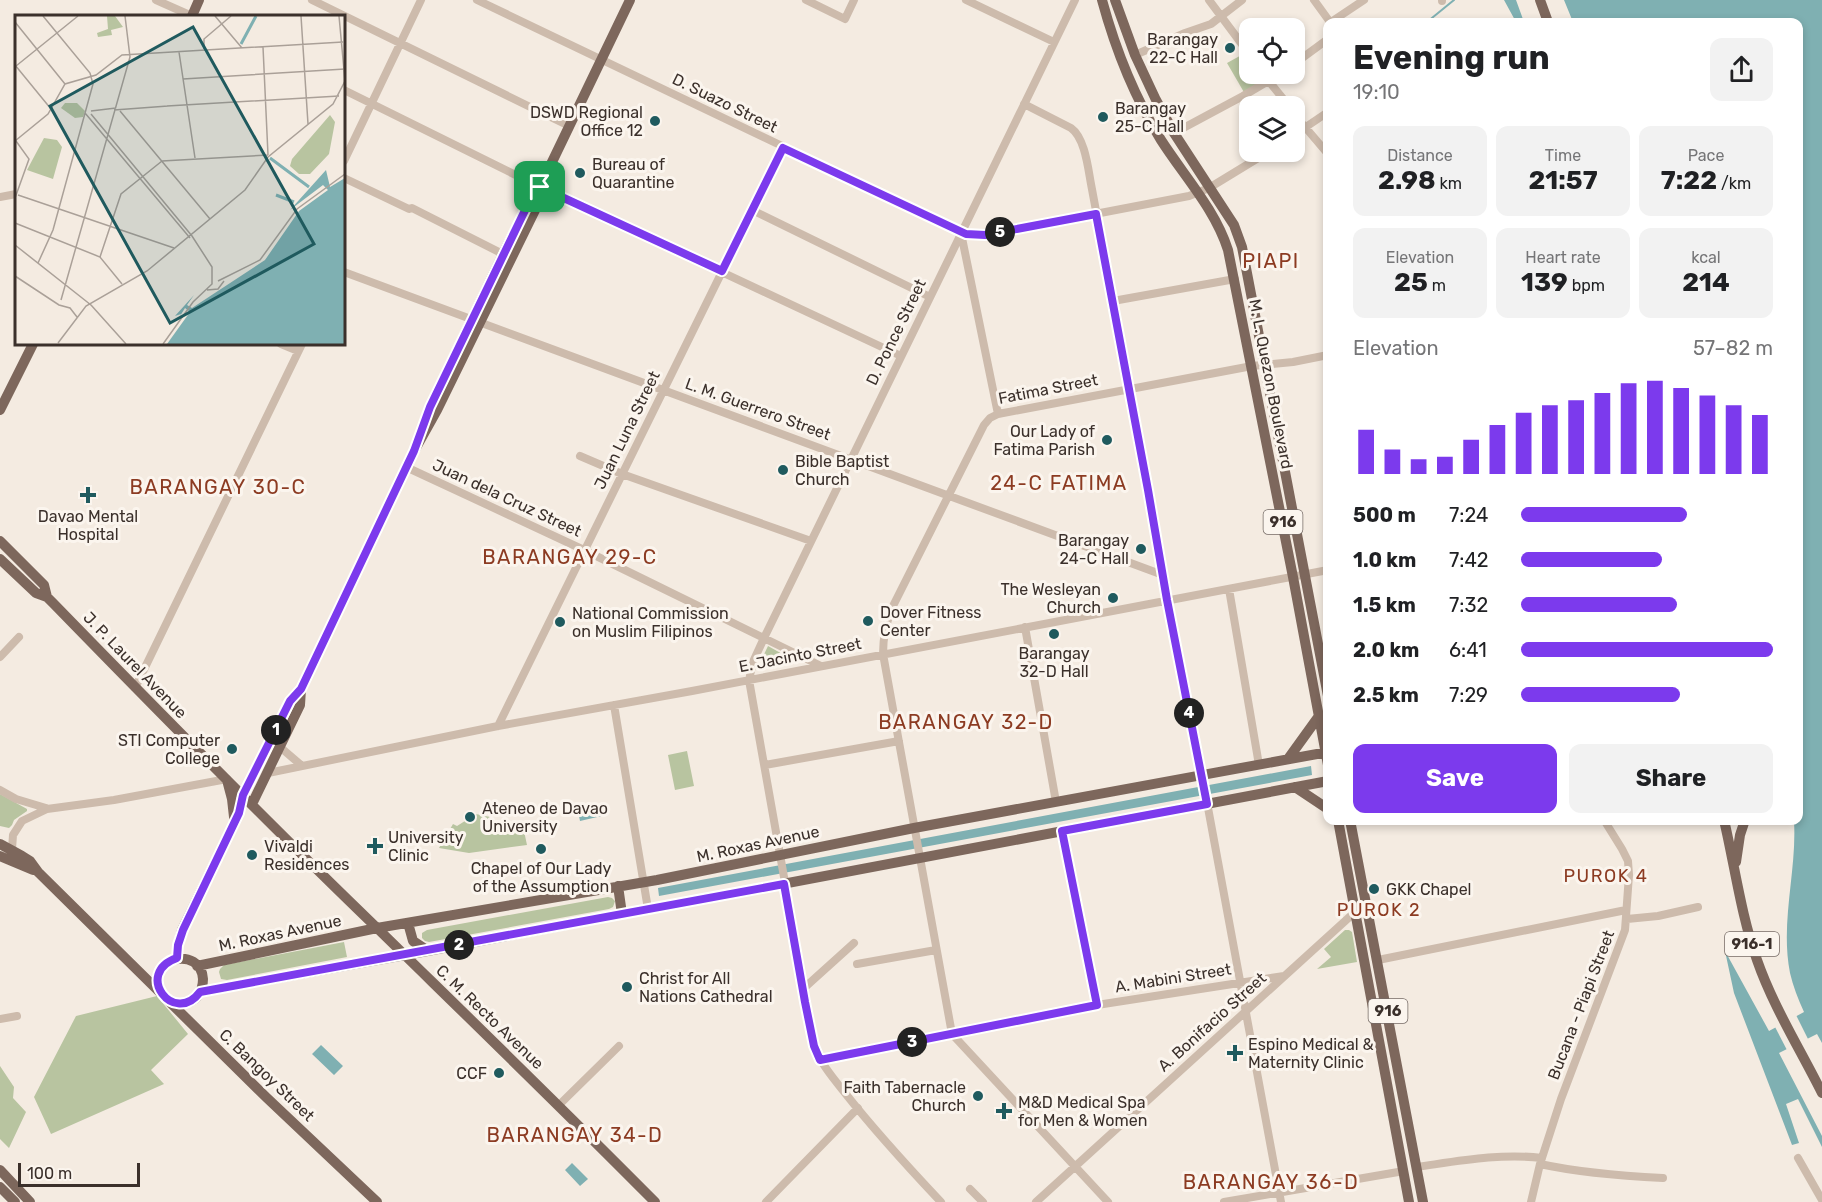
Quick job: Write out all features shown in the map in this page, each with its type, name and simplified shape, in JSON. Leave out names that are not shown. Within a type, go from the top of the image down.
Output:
[{"type":"main road","points":[[192,15],[200,0]]},
{"type":"main road","points":[[476,320],[503,254],[530,200],[540,187],[630,0]]},
{"type":"main road","name":"M. L. Quezon Boulevard","points":[[1102,0],[1130,80],[1146,116],[1224,237],[1323,675]]},
{"type":"main road","name":"M. L. Quezon Boulevard","points":[[1115,0],[1135,55],[1156,100],[1174,133],[1234,225],[1242,247],[1264,364],[1323,737]]},
{"type":"main road","points":[[1540,0],[1547,18]]},
{"type":"main road","points":[[177,958],[183,930],[239,813],[243,795],[290,701],[301,689],[414,451],[430,407],[538,204],[540,187]]},
{"type":"main road","points":[[0,410],[32,345]]},
{"type":"main road","name":"J. P. Laurel Avenue","points":[[0,541],[44,585],[47,597]]},
{"type":"main road","name":"J. P. Laurel Avenue","points":[[0,559],[36,593],[47,597],[252,804]]},
{"type":"main road","points":[[239,813],[252,804],[268,773],[300,705],[301,689]]},
{"type":"main road","points":[[1288,759],[1319,716]]},
{"type":"main road","name":"M. Roxas Avenue","points":[[197,966],[377,928],[780,859],[915,833],[1056,802],[1323,753]]},
{"type":"main road","points":[[233,824],[229,781],[240,781],[254,775]]},
{"type":"main road","points":[[200,992],[648,909],[783,878],[919,853],[1062,831],[1323,782]]},
{"type":"main road","points":[[1295,787],[1323,806]]},
{"type":"main road","name":"C. M. Recto Avenue","points":[[252,804],[655,1202]]},
{"type":"main road","name":"916","points":[[1339,825],[1409,1202]]},
{"type":"main road","name":"916","points":[[1351,825],[1423,1202]]},
{"type":"main road","name":"916-1","points":[[1725,825],[1756,959],[1782,1016],[1822,1093]]},
{"type":"main road","name":"916-1","points":[[1735,868],[1743,825]]},
{"type":"main road","name":"C. Bangoy Street","points":[[0,844],[30,861],[38,872],[267,1098],[377,1202]]},
{"type":"main road","name":"C. Bangoy Street","points":[[0,856],[38,872]]},
{"type":"main road","points":[[618,886],[622,914]]},
{"type":"main road","points":[[408,923],[413,941],[428,951]]},
{"type":"main road","points":[[137,968],[162,967],[177,958],[188,959],[197,966],[203,979],[200,992],[186,1003],[171,1002]]},
{"type":"main road","points":[[160,991],[158,979],[162,967]]},
{"type":"main road","points":[[0,1170],[29,1202]]},
{"type":"main road","points":[[0,1187],[15,1202]]},
{"type":"street","points":[[156,0],[190,15]]},
{"type":"street","points":[[312,0],[342,15]]},
{"type":"street","points":[[345,159],[421,0]]},
{"type":"street","name":"D. Suazo Street","points":[[477,0],[961,233]]},
{"type":"street","points":[[806,0],[845,19],[854,0]]},
{"type":"street","points":[[966,0],[1054,42]]},
{"type":"street","name":"D. Ponce Street","points":[[749,680],[753,662],[764,638],[1076,0]]},
{"type":"street","points":[[1209,0],[1239,41]]},
{"type":"street","points":[[1135,55],[1211,24],[1242,0]]},
{"type":"street","points":[[1314,0],[1328,18]]},
{"type":"street","points":[[1337,18],[1364,0]]},
{"type":"street","points":[[345,16],[569,126]]},
{"type":"street","points":[[1305,56],[1323,43]]},
{"type":"street","points":[[1174,133],[1254,84]]},
{"type":"street","points":[[1272,84],[1281,96]]},
{"type":"street","points":[[345,90],[540,187],[901,356]]},
{"type":"street","points":[[1024,104],[1071,128],[1079,136],[1089,173],[1280,1197]]},
{"type":"street","points":[[1323,115],[1305,128],[1323,148]]},
{"type":"street","name":"Juan Luna Street","points":[[498,726],[783,148]]},
{"type":"street","points":[[998,414],[961,233],[985,235],[1166,202],[1198,194],[1252,162]]},
{"type":"street","points":[[345,178],[409,209],[412,208],[503,254]]},
{"type":"street","points":[[0,197],[15,194]]},
{"type":"street","points":[[752,210],[930,297]]},
{"type":"street","name":"L. M. Guerrero Street","points":[[345,272],[1162,574]]},
{"type":"street","points":[[1113,301],[1235,279]]},
{"type":"street","points":[[135,688],[300,347]]},
{"type":"street","name":"Fatima Street","points":[[952,1034],[883,654],[883,638],[893,606],[986,422],[998,414],[1252,366],[1323,356]]},
{"type":"street","points":[[580,456],[622,474],[811,541]]},
{"type":"street","name":"Juan dela Cruz Street","points":[[406,467],[584,550],[822,666]]},
{"type":"street","name":"E. Jacinto Street","points":[[268,773],[498,726],[1323,571]]},
{"type":"street","points":[[1230,589],[1259,765]]},
{"type":"street","points":[[1024,627],[1056,802]]},
{"type":"street","points":[[0,657],[19,638]]},
{"type":"street","points":[[749,680],[814,1046],[820,1060],[858,1108],[902,1160],[942,1202]]},
{"type":"street","points":[[614,705],[648,909]]},
{"type":"street","points":[[765,765],[899,741]]},
{"type":"street","points":[[280,747],[302,765]]},
{"type":"street","points":[[12,849],[13,835],[22,821],[47,808],[114,800],[229,781]]},
{"type":"street","points":[[0,790],[27,803],[47,808]]},
{"type":"street","name":"Bucana - Piapi Street","points":[[1531,1202],[1541,1161],[1586,1031],[1623,941],[1627,914],[1628,861],[1607,825]]},
{"type":"street","points":[[1062,831],[1097,1005]]},
{"type":"street","points":[[1378,960],[1627,914],[1658,916],[1698,907]]},
{"type":"street","name":"A. Bonifacio Street","points":[[1036,1202],[1355,912]]},
{"type":"street","points":[[803,989],[855,943]]},
{"type":"street","points":[[857,963],[936,950]]},
{"type":"street","name":"A. Mabini Street","points":[[820,1060],[1097,1005],[1284,976]]},
{"type":"street","points":[[0,1019],[17,1016]]},
{"type":"street","points":[[952,1034],[1108,1202]]},
{"type":"street","points":[[558,1105],[619,1046]]},
{"type":"street","points":[[766,1202],[858,1108]]},
{"type":"street","points":[[1417,1167],[1488,1157],[1522,1156],[1562,1169],[1616,1176],[1663,1178]]},
{"type":"street","points":[[1798,1158],[1822,1200]]},
{"type":"street","points":[[1224,1202],[1280,1197],[1404,1171]]},
{"type":"street","points":[[970,1189],[983,1202]]},
{"type":"green space","points":[[1239,56],[1239,84],[1227,63]]},
{"type":"green space","points":[[1239,84],[1263,84],[1245,94]]},
{"type":"green space","points":[[768,646],[795,661],[757,669]]},
{"type":"green space","points":[[687,751],[694,786],[675,790],[668,755]]},
{"type":"green space","points":[[0,794],[27,809],[14,820],[9,828],[0,826]]},
{"type":"green space","points":[[476,814],[490,817],[496,823],[524,831],[527,845],[469,853],[439,848],[453,824],[457,826]]},
{"type":"green space","points":[[608,897],[615,901],[613,907],[609,909],[429,942],[422,938],[422,933],[427,930]]},
{"type":"green space","points":[[1345,930],[1352,932],[1357,962],[1317,969],[1331,957],[1324,949]]},
{"type":"green space","points":[[344,942],[347,957],[227,980],[221,979],[219,972],[224,965]]},
{"type":"green space","points":[[157,996],[188,1034],[151,1070],[164,1084],[51,1134],[34,1097],[76,1016]]},
{"type":"green space","points":[[0,1066],[14,1087],[13,1098],[26,1112],[9,1148],[0,1139]]},
{"type":"water","points":[[1504,0],[1516,0],[1523,18],[1514,18]]},
{"type":"water","points":[[1564,0],[1822,0],[1822,1043],[1817,1034],[1779,1053],[1822,1136],[1822,1147],[1798,1099],[1786,1104],[1799,1143],[1792,1145],[1734,993],[1725,951],[1769,1031],[1804,1012],[1790,973],[1787,954],[1794,825],[1803,825],[1803,18],[1571,18]]},
{"type":"water","points":[[1311,766],[1312,775],[659,896],[658,888]]},
{"type":"water","points":[[604,807],[606,815],[580,821],[578,811]]},
{"type":"water","points":[[321,1045],[343,1066],[334,1075],[312,1054]]},
{"type":"water","points":[[572,1163],[588,1179],[580,1186],[565,1170]]},
{"type":"pier","points":[[1795,1013],[1809,1041],[1788,1052],[1774,1025]]},
{"type":"waterway","points":[[1432,18],[1454,0]]},
{"type":"place","name":"Barangay 22-C Hall","points":[[1230,48]]},
{"type":"place","name":"Barangay 25-C Hall","points":[[1103,117]]},
{"type":"place","name":"DSWD Regional Office 12","points":[[655,121]]},
{"type":"place","name":"Bureau of Quarantine","points":[[580,173]]},
{"type":"place","name":"Our Lady of Fatima Parish","points":[[1107,440]]},
{"type":"place","name":"Bible Baptist Church","points":[[783,470]]},
{"type":"place","name":"Davao Mental Hospital","points":[[88,495]]},
{"type":"place","name":"Barangay 24-C Hall","points":[[1141,549]]},
{"type":"place","name":"The Wesleyan Church","points":[[1113,598]]},
{"type":"place","name":"Dover Fitness Center","points":[[868,621]]},
{"type":"place","name":"National Commission on Muslim Filipinos","points":[[560,622]]},
{"type":"place","name":"Barangay 32-D Hall","points":[[1054,634]]},
{"type":"place","name":"STI Computer College","points":[[232,749]]},
{"type":"place","name":"Ateneo de Davao University","points":[[470,817]]},
{"type":"place","name":"University Clinic","points":[[375,846]]},
{"type":"place","name":"Chapel of Our Lady of the Assumption","points":[[541,849]]},
{"type":"place","name":"Vivaldi Residences","points":[[252,855]]},
{"type":"place","name":"GKK Chapel","points":[[1374,889]]},
{"type":"place","name":"Christ for All Nations Cathedral","points":[[627,987]]},
{"type":"place","name":"Espino Medical & Maternity Clinic","points":[[1235,1053]]},
{"type":"place","name":"CCF","points":[[499,1073]]},
{"type":"place","name":"Faith Tabernacle Church","points":[[978,1096]]},
{"type":"place","name":"M&D Medical Spa for Men & Women","points":[[1004,1111]]},
{"type":"district","name":"PIAPI","points":[[1271,261]]},
{"type":"district","name":"24-C FATIMA","points":[[1059,483]]},
{"type":"district","name":"BARANGAY 30-C","points":[[218,487]]},
{"type":"district","name":"BARANGAY 29-C","points":[[570,557]]},
{"type":"district","name":"BARANGAY 32-D","points":[[966,722]]},
{"type":"district","name":"PUROK 4","points":[[1606,876]]},
{"type":"district","name":"PUROK 2","points":[[1379,910]]},
{"type":"district","name":"BARANGAY 34-D","points":[[575,1135]]},
{"type":"district","name":"BARANGAY 36-D","points":[[1271,1182]]},
{"type":"route","points":[[783,148],[961,233],[985,235],[1096,214],[1207,804],[1062,831],[1097,1005],[820,1060],[812,1037],[784,884],[200,992],[186,1003],[171,1002],[160,991],[158,979],[160,970],[167,962],[177,958],[183,930],[239,813],[243,795],[290,701],[301,689],[414,451],[430,407],[464,334],[530,200],[540,187],[722,271],[783,148]]}]
